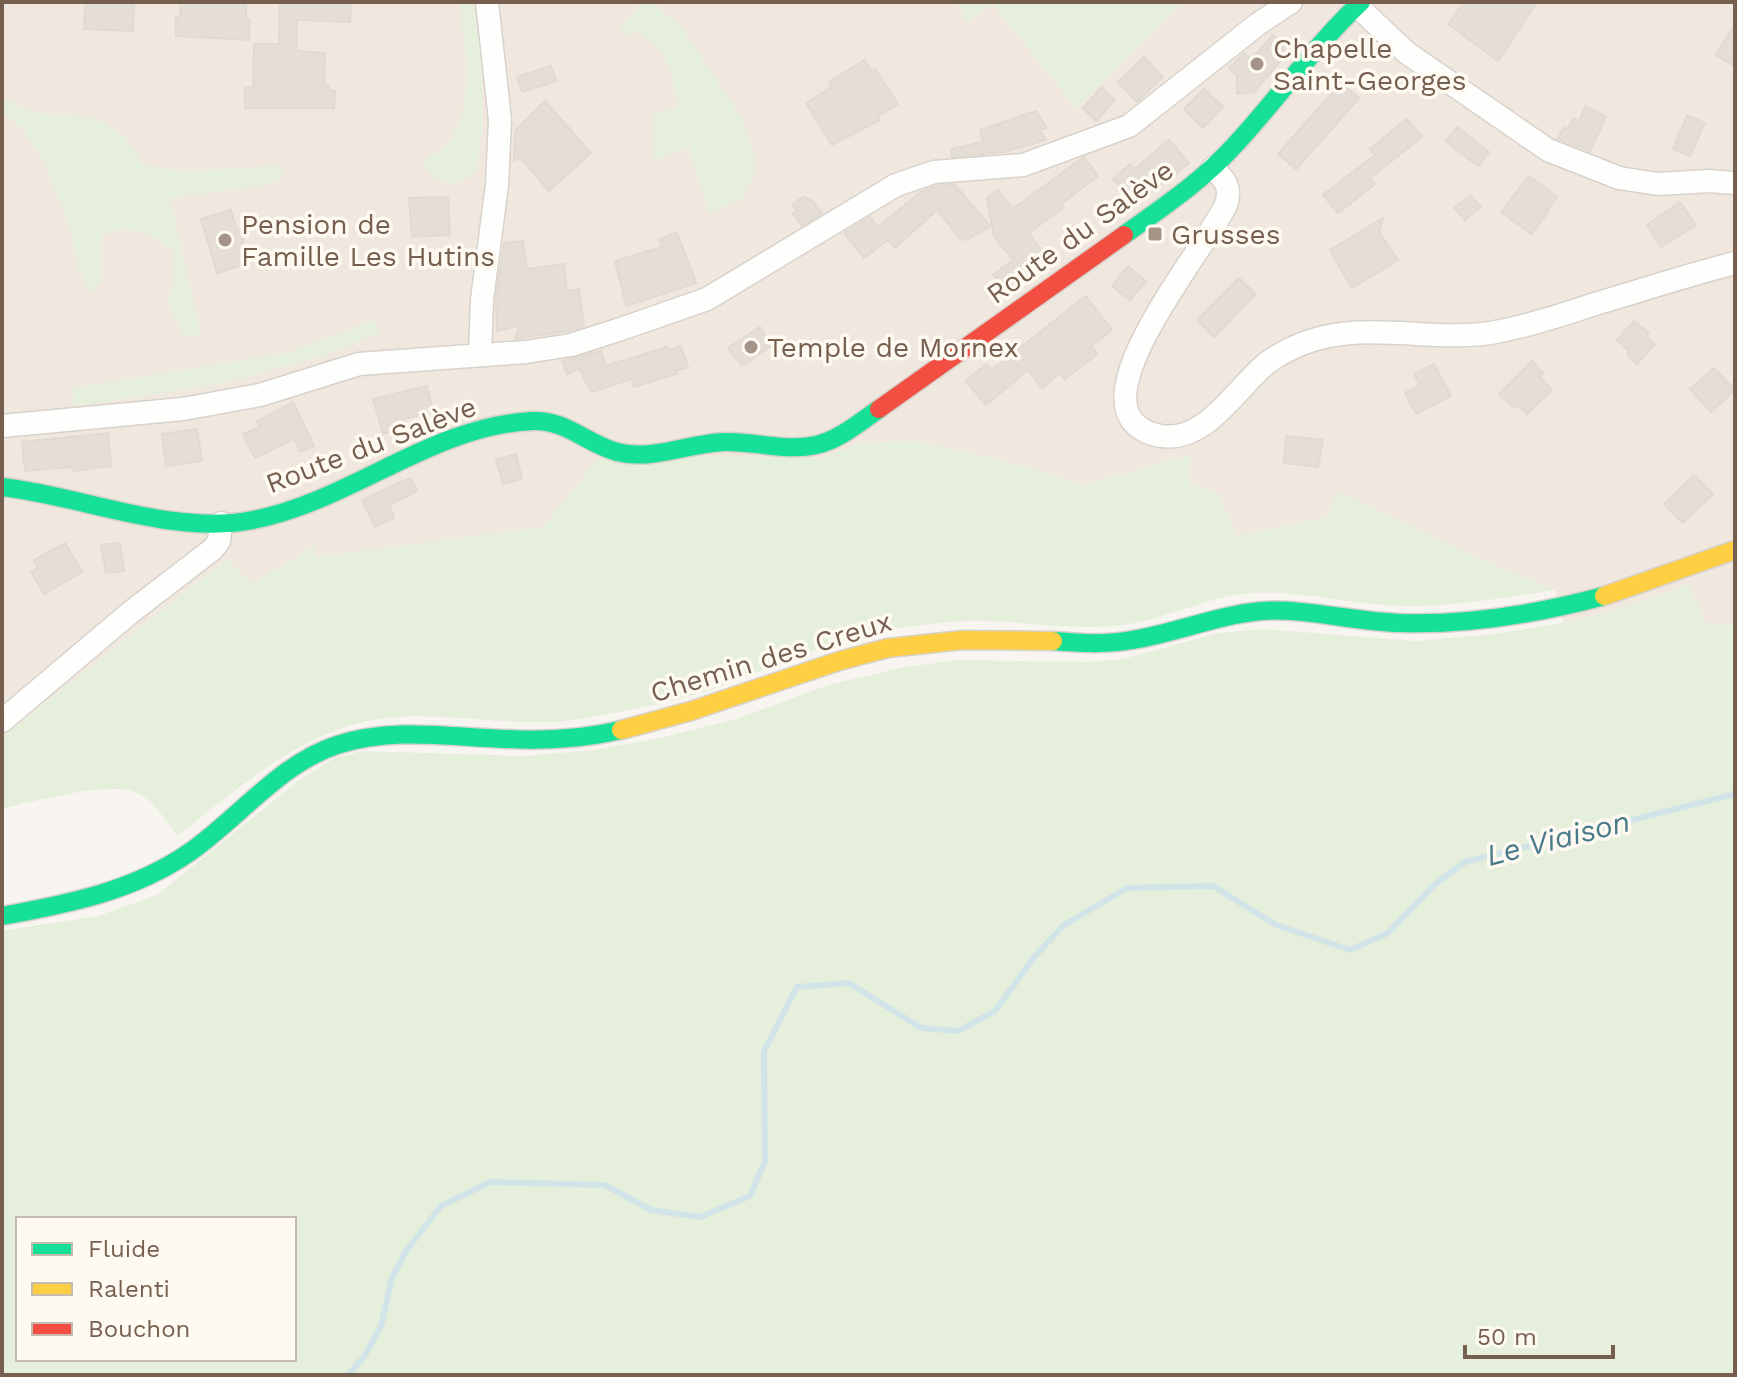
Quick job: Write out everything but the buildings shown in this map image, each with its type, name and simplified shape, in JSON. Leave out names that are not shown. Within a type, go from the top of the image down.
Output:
[{"type":"street","points":[[480,355],[482,300],[497,185],[500,120],[487,2]]},
{"type":"street","points":[[2,426],[183,409],[260,395],[359,364],[526,352],[571,345],[699,302],[722,291],[878,194],[919,176],[950,170],[1023,165],[1120,130],[1138,120],[1258,24],[1291,2]]},
{"type":"street","points":[[1359,4],[1407,53],[1548,150],[1619,178],[1658,184],[1735,183]]},
{"type":"street","name":"Route du Salève","points":[[2,487],[56,494],[176,519],[221,523],[256,519],[306,504],[434,445],[516,423],[555,422],[608,449],[630,454],[724,442],[802,447],[831,439],[869,416],[1136,229],[1213,168],[1332,29],[1359,4]]},
{"type":"street","points":[[1213,168],[1227,183],[1229,194],[1226,205],[1138,347],[1127,373],[1124,392],[1130,418],[1141,430],[1153,435],[1180,436],[1192,432],[1268,363],[1305,343],[1345,333],[1448,335],[1507,330],[1735,263]]},
{"type":"street","points":[[2,721],[131,612],[213,549],[219,541],[221,523]]},
{"type":"street","name":"Chemin des Creux","points":[[2,916],[103,894],[169,866],[288,772],[339,744],[363,738],[391,735],[527,741],[590,736],[682,715],[838,662],[885,648],[917,643],[955,640],[1117,642],[1213,618],[1268,611],[1404,623],[1480,619],[1553,610],[1615,594],[1735,550]]},
{"type":"shaded area","points":[[2,2],[958,2],[967,22],[993,4],[1077,109],[1182,2],[1735,2],[1735,625],[1705,623],[1688,584],[1630,606],[1563,623],[1555,590],[1484,561],[1337,492],[1327,517],[1236,536],[1219,494],[1189,483],[1190,455],[1085,485],[997,459],[915,441],[859,443],[825,458],[598,460],[543,527],[315,558],[313,547],[252,585],[227,559],[2,737]]},
{"type":"green space","points":[[459,2],[473,2],[483,109],[476,173],[454,184],[435,179],[422,163],[451,139],[464,107],[467,72]]},
{"type":"green space","points":[[644,2],[651,2],[681,27],[742,119],[753,148],[755,172],[742,200],[709,212],[689,147],[653,161],[653,115],[678,107],[671,73],[663,55],[638,32],[625,35],[621,25]]},
{"type":"green space","points":[[958,2],[1182,2],[1077,109],[993,4],[966,22]]},
{"type":"green space","points":[[2,97],[31,112],[95,118],[124,136],[143,165],[185,171],[278,166],[284,176],[265,185],[170,198],[201,335],[184,337],[168,301],[174,279],[173,251],[148,235],[122,230],[102,235],[100,282],[90,292],[78,268],[71,232],[45,164],[26,133],[2,111]]},
{"type":"green space","points":[[374,320],[380,332],[327,355],[219,384],[73,407],[73,388],[287,353]]},
{"type":"green space","points":[[915,441],[997,459],[1085,485],[1191,455],[1189,483],[1219,494],[1236,536],[1327,517],[1337,491],[1484,561],[1556,590],[1417,606],[1255,593],[1223,598],[1145,621],[1111,626],[975,621],[906,627],[851,638],[694,695],[588,718],[518,722],[401,717],[368,721],[337,730],[280,758],[177,836],[151,802],[127,790],[72,793],[2,809],[2,737],[227,559],[252,584],[314,547],[316,557],[543,527],[597,460],[700,456],[825,458],[859,443]]},
{"type":"green space","points":[[1689,584],[1705,623],[1735,625],[1735,1375],[2,1375],[2,931],[98,916],[157,895],[298,781],[333,759],[361,751],[525,756],[594,750],[665,737],[736,719],[828,685],[905,667],[958,660],[1089,662],[1123,659],[1219,633],[1264,629],[1416,641],[1495,634],[1563,623],[1630,606]]},
{"type":"waterway","name":"Le Viaison","points":[[348,1375],[364,1357],[381,1326],[392,1278],[406,1251],[441,1206],[490,1182],[605,1185],[651,1210],[700,1217],[750,1196],[765,1161],[764,1051],[797,987],[849,983],[921,1028],[958,1031],[995,1011],[1035,956],[1064,925],[1127,888],[1213,886],[1276,925],[1350,950],[1388,933],[1435,884],[1465,862],[1735,794]]},
{"type":"traffic: fast","points":[[1124,235],[1222,159],[1361,2]]},
{"type":"traffic: fast","points":[[2,487],[160,519],[223,524],[289,510],[425,450],[495,426],[544,421],[596,444],[630,454],[658,453],[725,442],[805,447],[825,443],[841,435],[879,409]]},
{"type":"traffic: fast","points":[[1053,641],[1122,642],[1262,611],[1297,611],[1401,623],[1478,620],[1529,613],[1604,596]]},
{"type":"traffic: fast","points":[[2,916],[100,894],[146,877],[190,852],[296,765],[337,745],[379,736],[442,735],[521,740],[621,730]]},
{"type":"traffic: slow","points":[[1604,596],[1735,550]]},
{"type":"traffic: slow","points":[[621,730],[888,648],[963,640],[1053,641]]},
{"type":"traffic: jam","points":[[879,409],[1124,235]]},
{"type":"place","name":"Chapelle Saint-Georges","points":[[1257,64]]},
{"type":"place","name":"Grusses","points":[[1155,234]]},
{"type":"place","name":"Pension de Famille Les Hutins","points":[[225,240]]},
{"type":"place","name":"Temple de Mornex","points":[[751,347]]}]
